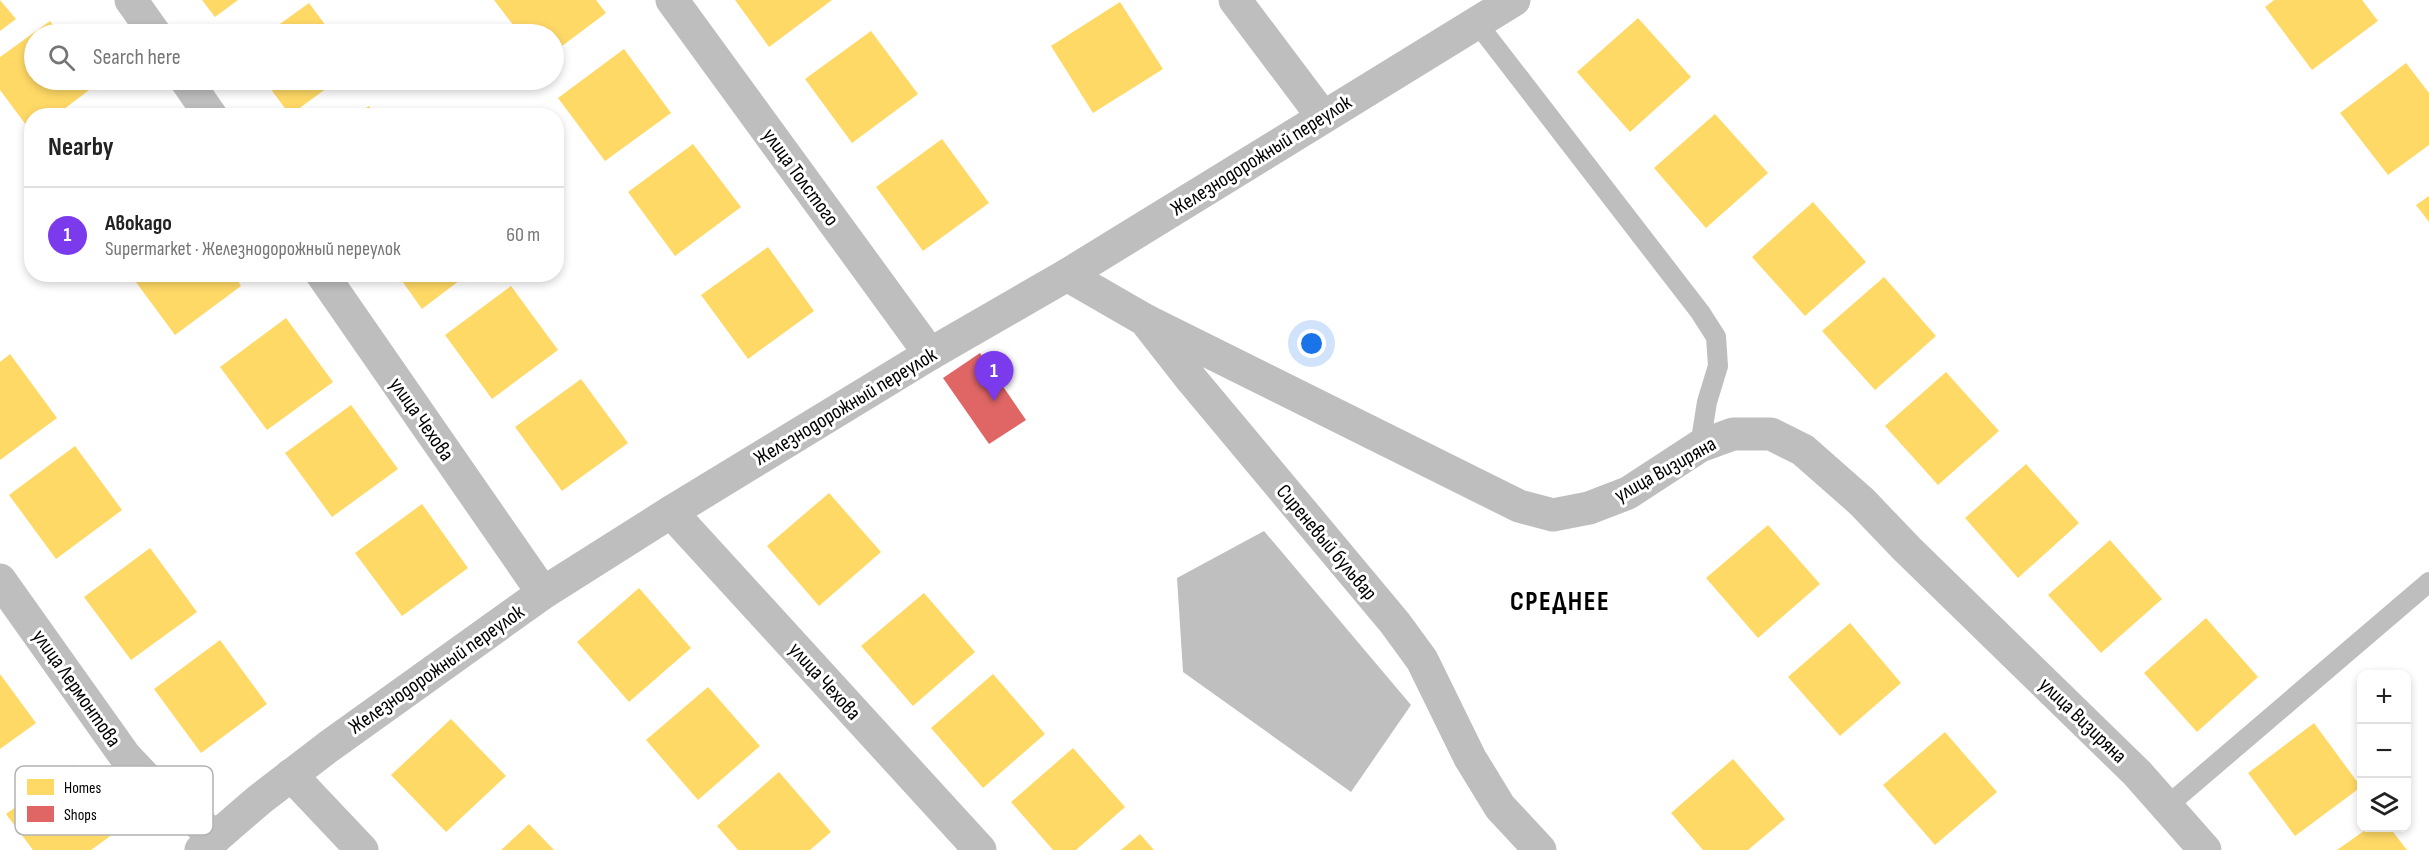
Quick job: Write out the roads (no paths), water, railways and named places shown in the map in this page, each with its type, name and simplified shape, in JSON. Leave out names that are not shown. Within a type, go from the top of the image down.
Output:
[{"type":"street","points":[[131,0],[148,24]]},
{"type":"street","name":"улица Толстого","points":[[672,0],[930,354]]},
{"type":"street","points":[[1235,0],[1323,117]]},
{"type":"street","name":"Железнодорожный переулок","points":[[208,843],[291,775],[543,593],[671,512],[930,354],[1067,275],[1514,0]]},
{"type":"street","points":[[193,90],[205,108]]},
{"type":"street","name":"Сиреневый бульвар","points":[[1067,275],[1145,320],[1199,389],[1395,623],[1422,660],[1470,758],[1500,807],[1540,850]]},
{"type":"street","name":"улица Чехова","points":[[328,282],[543,593]]},
{"type":"street","name":"улица Визиряна","points":[[1145,320],[1519,506],[1553,515],[1589,508],[1628,493],[1700,446],[1733,434],[1771,434],[1803,450],[1862,502],[1907,549],[2137,773],[2205,850]]},
{"type":"street","name":"улица Чехова","points":[[671,512],[980,850]]},
{"type":"street","name":"улица Лермонтова","points":[[0,580],[124,756],[134,766]]},
{"type":"street","points":[[291,775],[362,850]]},
{"type":"lane","points":[[1477,22],[1700,312],[1716,337],[1718,366],[1707,402],[1700,446]]},
{"type":"lane","points":[[2167,806],[2429,582]]},
{"type":"place","name":"Авокадо","points":[[994,401]]},
{"type":"district","name":"СРЕДНЕЕ","points":[[1560,601]]}]
